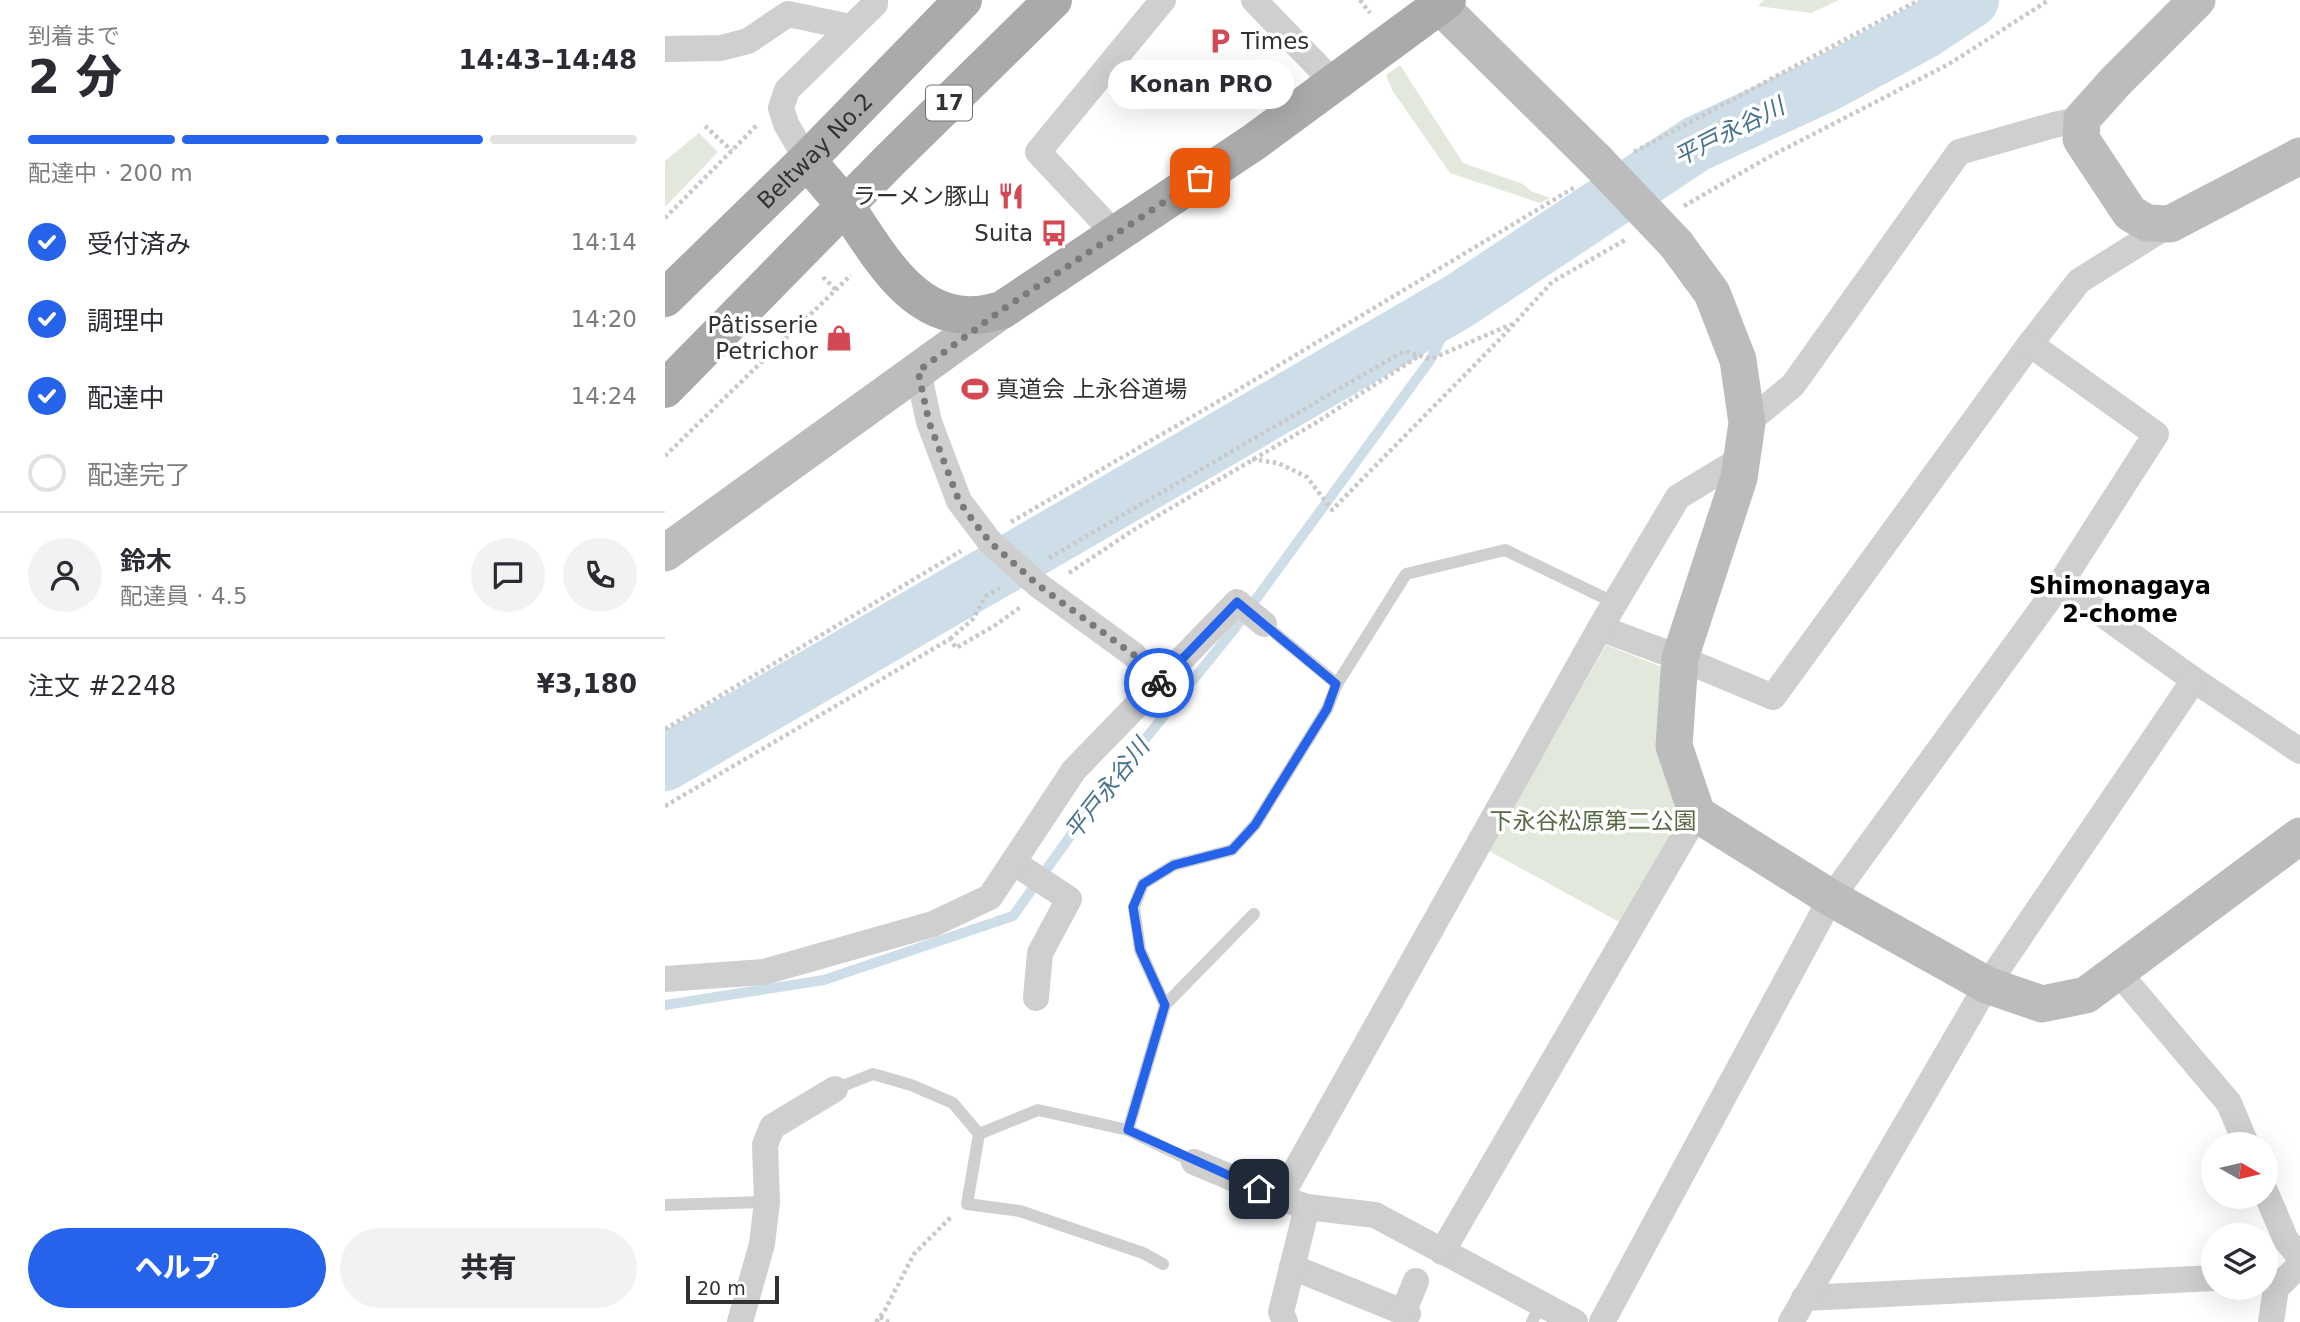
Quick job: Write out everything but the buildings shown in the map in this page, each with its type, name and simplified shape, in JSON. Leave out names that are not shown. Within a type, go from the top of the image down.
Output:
[{"type":"main road","name":"Beltway No.2","points":[[665,298],[807,160],[963,0]]},
{"type":"main road","name":"17","points":[[665,389],[1053,0]]},
{"type":"main road","points":[[807,160],[846,207],[890,271],[909,291],[930,304],[955,314],[976,316],[1002,310],[1254,142],[1441,2]]},
{"type":"street","points":[[807,160],[786,124],[781,108],[787,90],[875,4],[874,0]]},
{"type":"street","points":[[1115,234],[1038,152],[1163,0]]},
{"type":"street","points":[[1254,0],[1334,83]]},
{"type":"street","points":[[1747,423],[1793,385],[1959,152],[2082,119],[2197,0]]},
{"type":"street","points":[[1441,2],[1599,168],[1676,244],[1712,293],[1738,360],[1747,423],[1739,478],[1680,658],[1674,746],[1697,814],[1831,898],[1987,985],[2042,1004],[2086,995],[2300,836]]},
{"type":"street","points":[[665,49],[721,48],[748,41],[788,15],[850,27]]},
{"type":"street","points":[[2082,119],[2081,139],[2130,214],[2147,223],[2170,224]]},
{"type":"street","points":[[1600,628],[1680,658],[1773,698],[2030,344],[2079,281],[2170,224],[2300,156]]},
{"type":"street","points":[[665,553],[1002,310]]},
{"type":"street","points":[[1602,1322],[1831,898],[2060,584],[2156,435],[2030,344]]},
{"type":"street","points":[[918,371],[929,422],[959,501],[988,539],[1040,574],[1134,655],[1158,684]]},
{"type":"street","points":[[1280,1198],[1600,628],[1678,498],[1742,458]]},
{"type":"street","points":[[2060,584],[2194,680],[2300,751]]},
{"type":"street","points":[[665,979],[764,972],[933,924],[991,897],[1020,867],[1075,770],[1237,602],[1263,624]]},
{"type":"street","points":[[1791,1322],[1987,985],[2194,680]]},
{"type":"street","points":[[1291,1267],[1405,1313],[1429,1259],[1697,814]]},
{"type":"street","points":[[1020,867],[1069,899],[1040,953],[1036,998]]},
{"type":"street","points":[[2118,972],[2229,1103],[2241,1132]]},
{"type":"street","points":[[740,1322],[762,1244],[767,1202],[765,1145],[772,1127],[835,1088]]},
{"type":"street","points":[[1194,1162],[1280,1198],[1307,1206],[1375,1215],[1429,1259],[1536,1313],[1575,1322]]},
{"type":"street","points":[[1285,1322],[1281,1312],[1307,1206]]},
{"type":"street","points":[[2273,1209],[2286,1240],[2300,1257]]},
{"type":"street","points":[[2278,1282],[2300,1265]]},
{"type":"street","points":[[1804,1298],[2201,1279]]},
{"type":"street","points":[[2271,1300],[2271,1322]]},
{"type":"lane","points":[[1165,1005],[1140,950],[1133,907],[1143,884],[1174,865],[1232,850],[1255,825],[1327,709],[1336,684],[1406,574],[1504,550],[1615,603]]},
{"type":"lane","points":[[1263,624],[1336,684]]},
{"type":"lane","points":[[1128,1130],[1165,1005],[1254,914]]},
{"type":"lane","points":[[835,1088],[873,1074],[911,1085],[953,1102],[979,1134],[967,1203],[1020,1211],[1143,1253],[1163,1265]]},
{"type":"lane","points":[[979,1134],[1038,1110],[1128,1130],[1194,1162]]},
{"type":"lane","points":[[665,1205],[767,1202]]},
{"type":"path","points":[[665,729],[1231,394],[1599,168],[1919,0]]},
{"type":"path","points":[[665,218],[760,122]]},
{"type":"path","points":[[705,126],[731,151]]},
{"type":"path","points":[[665,456],[876,251]]},
{"type":"path","points":[[1040,574],[1404,351],[1431,359],[1516,322]]},
{"type":"path","points":[[1252,459],[1278,463],[1307,477],[1332,510]]},
{"type":"path","points":[[950,639],[972,619],[986,596],[1008,583]]},
{"type":"path","points":[[876,1322],[914,1254],[967,1203]]},
{"type":"path","points":[[880,1317],[889,1322]]},
{"type":"green space","points":[[1764,0],[1839,0],[1811,13],[1758,6]]},
{"type":"green space","points":[[1400,65],[1463,163],[1523,184],[1531,191],[1550,198],[1540,203],[1450,173],[1392,90],[1386,75]]},
{"type":"green space","points":[[699,133],[718,152],[665,207],[665,161]]},
{"type":"green space","name":"下永谷松原第二公園","points":[[1606,645],[1667,669],[1685,816],[1621,923],[1489,851]]},
{"type":"waterway","name":"平戸永谷川","points":[[665,763],[1459,301],[1696,144],[1824,85],[1922,32],[1971,0]]},
{"type":"waterway","name":"平戸永谷川","points":[[665,1005],[824,980],[1013,916],[1096,800],[1235,628],[1431,359],[1459,301]]},
{"type":"way so far","points":[[1159,683],[1134,655],[1038,585],[990,542],[974,522],[959,501],[929,422],[918,371],[1002,310],[1200,178]]},
{"type":"place","name":"Times","points":[[1220,41]]},
{"type":"place","name":"Konan PRO","points":[[1200,178]]},
{"type":"place","name":"ラーメン豚山","points":[[1011,196]]},
{"type":"place","name":"Suita","points":[[1054,233]]},
{"type":"place","name":"Pâtisserie Petrichor","points":[[839,338]]},
{"type":"place","name":"真道会 上永谷道場","points":[[975,389]]},
{"type":"district","name":"Shimonagaya 2-chome","points":[[2120,600]]},
{"type":"route","points":[[1159,683],[1237,602],[1336,684],[1327,709],[1255,825],[1232,850],[1174,865],[1143,884],[1133,907],[1140,950],[1165,1005],[1128,1130],[1259,1189]]}]
